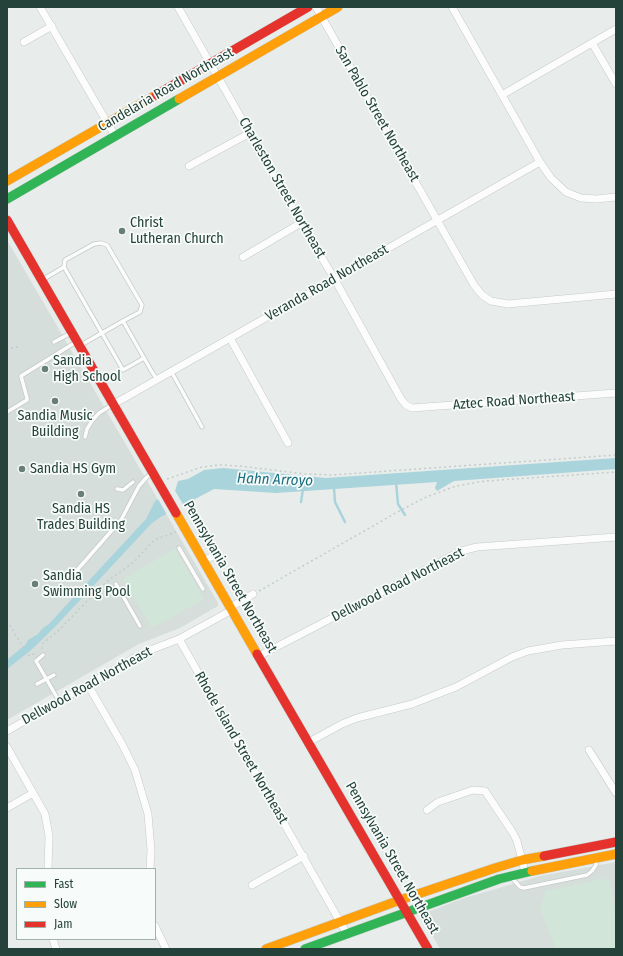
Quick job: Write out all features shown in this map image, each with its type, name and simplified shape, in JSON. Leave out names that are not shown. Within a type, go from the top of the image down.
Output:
[{"type":"street","points":[[40,7],[115,136]]},
{"type":"street","name":"Charleston Street Northeast","points":[[178,7],[300,223],[334,278],[400,399],[412,408]]},
{"type":"street","name":"Candelaria Road Northeast","points":[[7,181],[308,7]]},
{"type":"street","name":"San Pablo Street Northeast","points":[[316,7],[437,221],[474,285],[482,295],[491,301],[508,304],[616,294]]},
{"type":"street","name":"Candelaria Road Northeast","points":[[7,199],[338,7]]},
{"type":"street","points":[[455,8],[502,95],[540,162],[551,178],[566,192],[580,198],[596,199],[616,197]]},
{"type":"street","points":[[24,42],[52,26]]},
{"type":"street","points":[[502,95],[616,28]]},
{"type":"street","points":[[592,43],[616,84]]},
{"type":"street","points":[[190,166],[250,133]]},
{"type":"street","name":"Veranda Road Northeast","points":[[114,404],[540,162]]},
{"type":"street","name":"Pennsylvania Street Northeast","points":[[7,220],[428,949]]},
{"type":"street","points":[[243,257],[300,223]]},
{"type":"street","points":[[230,338],[288,442]]},
{"type":"street","name":"Aztec Road Northeast","points":[[412,408],[616,393]]},
{"type":"street","name":"Dellwood Road Northeast","points":[[259,656],[461,551],[477,547],[616,537]]},
{"type":"street","points":[[204,561],[215,555]]},
{"type":"street","points":[[232,608],[253,594]]},
{"type":"street","name":"Dellwood Road Northeast","points":[[7,731],[136,657],[179,639],[232,608]]},
{"type":"street","name":"Rhode Island Street Northeast","points":[[179,639],[304,856],[347,934]]},
{"type":"street","points":[[309,742],[342,724],[357,718],[412,704],[456,687],[512,657],[528,651],[562,645],[616,641]]},
{"type":"street","points":[[88,684],[122,744],[138,778],[148,814],[151,850],[150,868]]},
{"type":"street","points":[[7,747],[45,814],[49,836],[48,868]]},
{"type":"street","points":[[589,750],[616,793]]},
{"type":"street","points":[[427,810],[438,802],[473,790],[485,791],[514,833],[525,872]]},
{"type":"street","points":[[7,808],[33,793]]},
{"type":"street","points":[[266,949],[469,876],[522,860],[616,842]]},
{"type":"street","points":[[302,936],[307,949],[475,887],[510,876],[616,854]]},
{"type":"street","points":[[252,885],[304,856]]},
{"type":"street","points":[[156,928],[166,949]]},
{"type":"lane","points":[[7,412],[27,400],[21,376],[78,344],[102,333],[140,312],[142,305],[107,245],[101,243],[94,244],[65,260],[64,267],[102,333],[123,370],[144,358]]},
{"type":"lane","points":[[42,280],[64,267]]},
{"type":"lane","points":[[123,321],[156,380]]},
{"type":"lane","points":[[54,342],[72,332]]},
{"type":"lane","points":[[171,371],[202,427]]},
{"type":"lane","points":[[85,436],[92,420],[114,404]]},
{"type":"lane","points":[[71,577],[121,520],[139,486],[153,473]]},
{"type":"lane","points":[[117,489],[123,490],[133,482]]},
{"type":"lane","points":[[179,548],[203,589]]},
{"type":"lane","points":[[116,584],[140,626]]},
{"type":"lane","points":[[43,655],[36,661],[59,701]]},
{"type":"lane","points":[[37,684],[54,675]]},
{"type":"lane","points":[[510,876],[520,887],[524,888],[580,877],[587,875],[592,871],[596,866],[596,858]]},
{"type":"path","points":[[10,348],[18,347]]},
{"type":"path","points":[[158,482],[202,467],[220,465],[305,474],[332,475],[616,455]]},
{"type":"path","points":[[253,594],[401,510],[424,498],[456,486],[485,481],[616,472]]},
{"type":"path","points":[[7,621],[30,656],[43,648],[43,643],[57,632],[109,580],[134,562],[154,540],[172,532],[186,529]]},
{"type":"shaded area","name":"Sandia High School","points":[[7,240],[218,603],[218,606],[180,628],[139,644],[7,720]]},
{"type":"shaded area","points":[[616,862],[616,949],[440,949],[423,919],[423,914],[461,899],[540,876]]},
{"type":"green space","points":[[175,549],[204,599],[152,628],[123,579]]},
{"type":"green space","points":[[599,878],[610,881],[616,916],[616,949],[556,949],[540,909],[546,891],[591,882]]},
{"type":"water","name":"Hahn Arroyo","points":[[616,458],[616,469],[454,481],[437,491],[435,488],[437,482],[276,493],[214,489],[159,518],[151,524],[54,628],[30,651],[7,669],[7,660],[26,644],[28,640],[38,634],[49,624],[146,519],[155,501],[175,491],[178,481],[188,479],[204,470],[223,468],[326,478]]},
{"type":"pier","points":[[174,489],[184,506],[167,515],[158,499]]},
{"type":"waterway","points":[[396,482],[398,504],[405,515]]},
{"type":"waterway","points":[[334,488],[335,502],[345,522]]},
{"type":"waterway","name":"Hahn Arroyo","points":[[301,502],[303,489]]},
{"type":"traffic: fast","points":[[7,199],[179,99]]},
{"type":"traffic: fast","points":[[305,949],[499,879],[532,871]]},
{"type":"traffic: slow","points":[[179,99],[338,7]]},
{"type":"traffic: slow","points":[[7,181],[156,95]]},
{"type":"traffic: slow","points":[[176,513],[257,654]]},
{"type":"traffic: slow","points":[[532,871],[616,854]]},
{"type":"traffic: slow","points":[[266,949],[400,900],[495,868],[522,860],[544,856]]},
{"type":"traffic: jam","points":[[156,95],[308,7]]},
{"type":"traffic: jam","points":[[7,220],[176,513]]},
{"type":"traffic: jam","points":[[257,654],[428,949]]},
{"type":"traffic: jam","points":[[544,856],[616,842]]},
{"type":"place","name":"Christ Lutheran Church","points":[[122,231]]},
{"type":"place","name":"Sandia High School","points":[[45,369]]},
{"type":"place","name":"Sandia Music Building","points":[[55,401]]},
{"type":"place","name":"Sandia HS Gym","points":[[22,469]]},
{"type":"place","name":"Sandia HS Trades Building","points":[[81,494]]},
{"type":"place","name":"Sandia Swimming Pool","points":[[35,584]]}]
